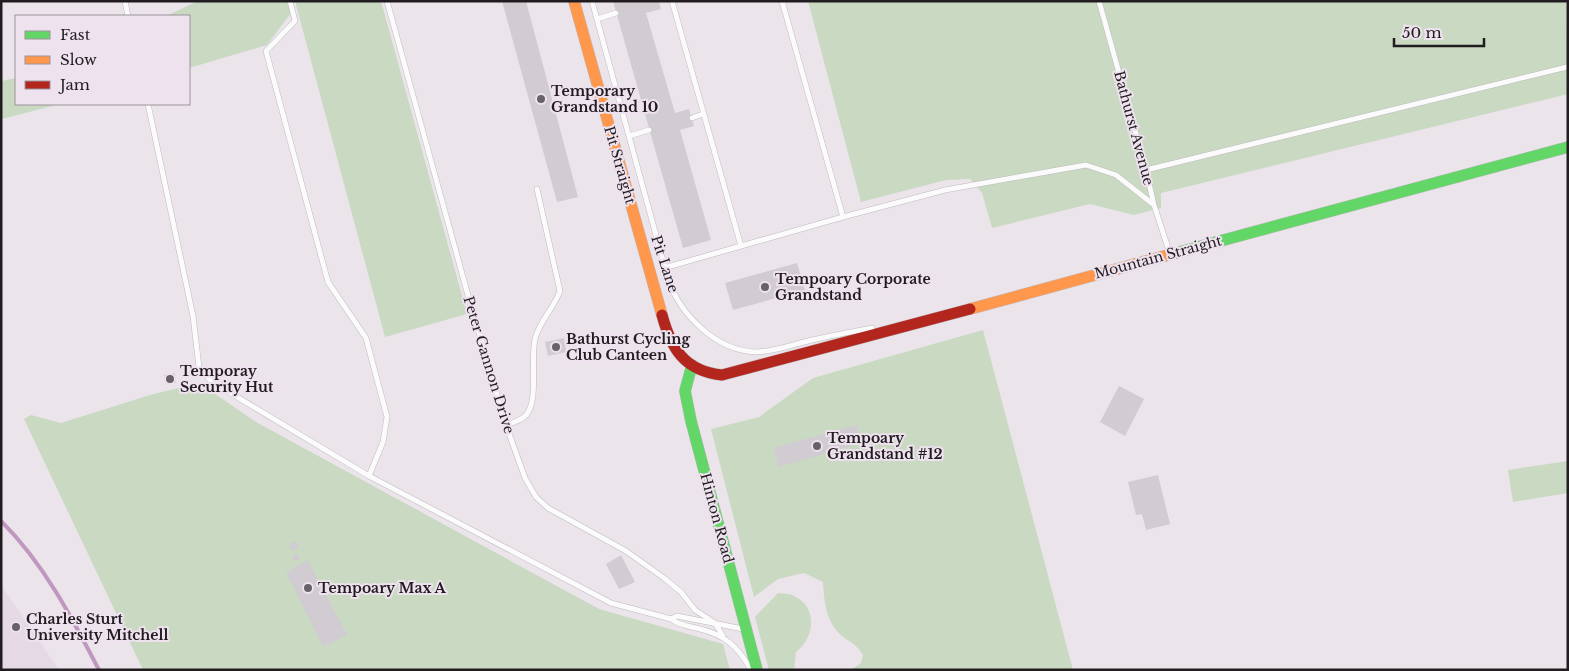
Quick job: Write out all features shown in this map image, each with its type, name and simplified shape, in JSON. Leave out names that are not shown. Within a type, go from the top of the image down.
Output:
[{"type":"street","name":"Pit Straight","points":[[574,1],[666,328],[675,349],[692,365]]},
{"type":"street","name":"Mountain Straight","points":[[692,365],[721,375],[748,369],[1568,147]]},
{"type":"street","name":"Hinton Road","points":[[692,365],[685,391],[688,406],[757,670]]},
{"type":"lane","points":[[125,1],[128,15]]},
{"type":"lane","points":[[290,1],[295,21],[266,52],[328,282],[366,338],[387,418],[383,442],[369,476]]},
{"type":"lane","name":"Peter Gannon Drive","points":[[387,1],[468,299],[506,425],[525,478],[536,497],[548,508],[604,538],[639,560],[681,592],[695,610],[715,623],[724,637],[732,642],[751,670]]},
{"type":"lane","name":"Pit Lane","points":[[592,1],[664,268],[676,299],[697,324],[728,344],[754,352],[950,313]]},
{"type":"lane","points":[[672,1],[740,246]]},
{"type":"lane","points":[[782,1],[843,217]]},
{"type":"lane","name":"Bathurst Avenue","points":[[1099,1],[1154,205],[1170,254]]},
{"type":"lane","points":[[597,19],[616,13]]},
{"type":"lane","points":[[1146,170],[1567,67]]},
{"type":"lane","points":[[148,105],[194,316],[199,367],[212,382],[229,394],[369,476],[611,603],[671,619],[678,625],[724,637]]},
{"type":"lane","points":[[692,118],[703,114]]},
{"type":"lane","points":[[629,136],[650,130]]},
{"type":"lane","points":[[664,268],[945,190],[1086,165],[1116,175],[1154,205]]},
{"type":"lane","points":[[506,425],[524,417],[531,408],[534,397],[532,372],[535,340],[540,323],[556,302],[560,291],[537,189]]},
{"type":"lane","points":[[671,619],[677,616],[746,630]]},
{"type":"shaded area","name":"Charles Sturt University Mitchell","points":[[1,585],[59,670],[1,670]]},
{"type":"green space","points":[[198,1],[287,1],[291,13],[267,45],[190,68],[190,15],[168,15]]},
{"type":"green space","points":[[295,1],[381,1],[467,314],[385,337]]},
{"type":"green space","points":[[808,1],[1566,1],[1568,94],[1161,193],[1161,208],[1134,215],[1090,204],[992,228],[982,193],[970,179],[946,180],[861,202]]},
{"type":"green space","points":[[15,78],[15,105],[56,105],[2,119],[1,81]]},
{"type":"green space","points":[[983,330],[1073,670],[851,670],[861,663],[863,655],[856,646],[840,635],[833,626],[826,608],[823,582],[804,573],[778,579],[754,597],[711,429],[759,417],[813,378]]},
{"type":"green space","points":[[199,383],[256,422],[599,609],[723,644],[730,670],[143,670],[24,419],[31,415],[61,423],[150,395]]},
{"type":"green space","points":[[1568,461],[1568,493],[1513,502],[1508,470]]},
{"type":"green space","points":[[778,593],[792,595],[802,601],[810,615],[810,631],[802,646],[796,652],[794,670],[769,670],[755,617]]},
{"type":"building","name":"Temporary Grandstand 10","points":[[502,1],[526,1],[578,197],[557,202]]},
{"type":"building","points":[[613,1],[659,1],[661,9],[646,13],[675,113],[689,109],[694,126],[680,130],[711,240],[683,248]]},
{"type":"building","name":"Tempoary Corporate Grandstand","points":[[797,263],[805,290],[733,310],[725,283]]},
{"type":"building","name":"Bathurst Cycling Club Canteen","points":[[564,338],[566,352],[548,356],[545,342]]},
{"type":"building","name":"Temporay Security Hut","points":[[175,373],[176,383],[166,384],[164,375]]},
{"type":"building","points":[[1119,386],[1144,399],[1125,436],[1100,422]]},
{"type":"building","name":"Tempoary Grandstand #12","points":[[857,425],[861,443],[779,467],[773,448]]},
{"type":"building","points":[[1158,475],[1170,524],[1146,530],[1142,514],[1136,515],[1128,482]]},
{"type":"building","points":[[294,542],[298,546],[294,550],[290,546]]},
{"type":"building","points":[[296,553],[300,557],[296,561],[292,557]]},
{"type":"building","points":[[621,555],[635,582],[619,589],[606,564]]},
{"type":"building","points":[[308,560],[347,635],[323,647],[286,572]]},
{"type":"waterway","points":[[1,521],[31,555],[56,591],[99,670]]},
{"type":"traffic: fast","points":[[1172,254],[1568,147]]},
{"type":"traffic: fast","points":[[692,365],[685,391],[691,421],[757,670]]},
{"type":"traffic: slow","points":[[574,1],[662,315]]},
{"type":"traffic: slow","points":[[970,309],[1172,254]]},
{"type":"traffic: jam","points":[[662,315],[670,338],[681,356],[698,369],[722,375],[970,309]]},
{"type":"place","name":"Temporary Grandstand 10","points":[[541,99]]},
{"type":"place","name":"Tempoary Corporate Grandstand","points":[[765,287]]},
{"type":"place","name":"Bathurst Cycling Club Canteen","points":[[556,347]]},
{"type":"place","name":"Temporay Security Hut","points":[[170,379]]},
{"type":"place","name":"Tempoary Grandstand #12","points":[[817,446]]},
{"type":"place","name":"Tempoary Max A","points":[[308,588]]},
{"type":"place","name":"Charles Sturt University Mitchell","points":[[16,627]]}]
